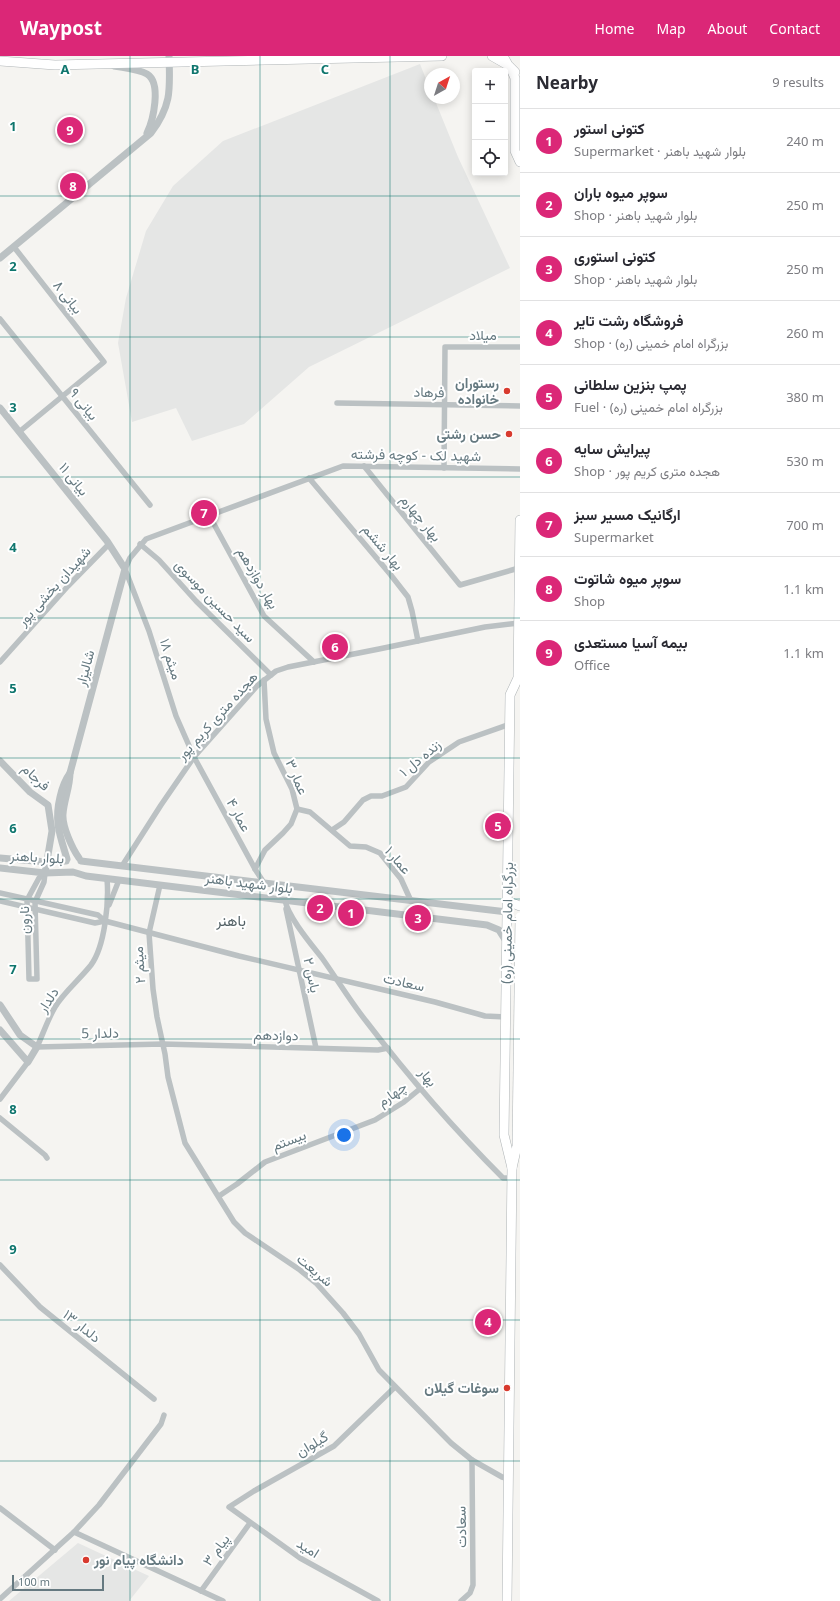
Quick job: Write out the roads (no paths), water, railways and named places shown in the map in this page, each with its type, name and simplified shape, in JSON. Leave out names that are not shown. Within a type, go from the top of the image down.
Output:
[{"type":"highway","points":[[0,61],[49,60],[106,64],[169,59],[442,56]]},
{"type":"highway","points":[[492,56],[515,72]]},
{"type":"highway","points":[[503,56],[515,72],[515,152],[520,162]]},
{"type":"highway","name":"بزرگراه امام خمینی (ره)","points":[[512,1168],[504,1135],[506,944],[510,694],[519,680],[520,520]]},
{"type":"highway","points":[[507,901],[520,906]]},
{"type":"highway","points":[[507,912],[520,916]]},
{"type":"highway","points":[[507,924],[520,916]]},
{"type":"highway","name":"بزرگراه امام خمینی (ره)","points":[[507,1601],[512,1168],[517,1146],[520,916]]},
{"type":"highway","points":[[506,1003],[510,1006],[520,1007]]},
{"type":"street","points":[[0,258],[144,139],[157,125],[168,103],[170,93],[169,59]]},
{"type":"street","points":[[106,64],[146,74],[153,80],[153,113],[151,123],[144,139]]},
{"type":"street","name":"بیانی ۸","points":[[14,246],[104,362],[63,396]]},
{"type":"street","name":"بیانی ۹","points":[[0,319],[150,505]]},
{"type":"street","name":"میلاد","points":[[445,405],[445,347],[520,347]]},
{"type":"street","points":[[19,432],[63,396]]},
{"type":"street","name":"فرهاد","points":[[337,403],[520,406]]},
{"type":"street","points":[[444,468],[445,405]]},
{"type":"street","name":"بیانی ۱۱","points":[[0,408],[109,544],[125,569]]},
{"type":"street","name":"شهید لک - کوچه فرشته","points":[[125,569],[130,558],[140,544],[146,539],[166,530],[343,466],[520,468]]},
{"type":"street","name":"بهار چهارم","points":[[364,466],[460,585],[519,568]]},
{"type":"street","name":"بهار ششم","points":[[309,478],[408,597],[418,641]]},
{"type":"street","name":"بهار دوازدهم","points":[[209,515],[264,616],[314,662]]},
{"type":"street","name":"شهیدان بخشی پور","points":[[0,662],[68,586],[109,544]]},
{"type":"street","name":"سید حسین موسوی","points":[[140,544],[160,560],[202,607],[271,675]]},
{"type":"street","name":"میثم ۱۸","points":[[125,569],[149,631],[176,716],[194,757]]},
{"type":"street","name":"شالیزار","points":[[67,860],[59,833],[57,819],[70,780],[70,773],[125,569]]},
{"type":"street","name":"هجده متری کریم پور","points":[[122,866],[194,757],[257,686],[276,671],[288,667],[485,627],[519,623]]},
{"type":"street","name":"عمار ۳","points":[[255,869],[265,850],[291,824],[297,809],[292,789],[274,753],[266,719],[264,680]]},
{"type":"street","name":"زنده دل ۱","points":[[332,830],[344,822],[362,800],[371,796],[382,796],[406,786],[429,762],[459,742],[510,724]]},
{"type":"street","name":"عمار ۴","points":[[194,757],[264,883]]},
{"type":"street","name":"فرجام","points":[[0,761],[30,792],[48,805],[52,832],[45,873]]},
{"type":"street","points":[[48,805],[61,808]]},
{"type":"street","name":"شالیزار","points":[[61,808],[65,827],[80,859]]},
{"type":"street","name":"عمار ۱","points":[[297,809],[310,812],[350,846],[366,847],[380,853],[400,879],[411,901]]},
{"type":"street","points":[[71,856],[80,859],[80,868],[73,872],[67,868],[67,860],[71,856]]},
{"type":"street","name":"بلوار باهنر","points":[[0,858],[46,862],[67,860]]},
{"type":"street","name":"بلوار شهید باهنر","points":[[80,859],[122,866],[507,912]]},
{"type":"street","name":"بلوار باهنر","points":[[0,868],[45,873],[73,872]]},
{"type":"street","name":"بلوار شهید باهنر","points":[[73,872],[86,876],[160,885],[285,904],[368,910],[491,925],[502,932],[506,944]]},
{"type":"street","name":"نارون","points":[[45,873],[44,882],[35,902],[37,978],[29,979],[27,900],[39,878],[45,873]]},
{"type":"street","points":[[107,879],[107,911]]},
{"type":"street","points":[[107,911],[119,880]]},
{"type":"street","name":"میثم ۲","points":[[160,885],[149,933],[153,989],[163,1044]]},
{"type":"street","points":[[0,894],[98,915],[105,921]]},
{"type":"street","points":[[368,910],[369,896]]},
{"type":"street","points":[[0,901],[95,923],[105,921]]},
{"type":"street","points":[[409,915],[411,901]]},
{"type":"street","name":"یاس ۲","points":[[285,904],[316,1048]]},
{"type":"street","name":"بهار","points":[[285,904],[365,1020],[421,1088],[468,1142],[503,1178],[512,1178]]},
{"type":"street","name":"دلدار","points":[[0,1099],[28,1062],[37,1047],[55,1006],[91,964],[99,952],[107,911]]},
{"type":"street","name":"سعادت","points":[[105,921],[435,1002],[485,1016],[506,1017]]},
{"type":"street","points":[[0,1005],[20,1035],[37,1047]]},
{"type":"street","points":[[0,1030],[28,1062]]},
{"type":"street","name":"دلدار 5","points":[[37,1047],[163,1044]]},
{"type":"street","name":"دوازدهم","points":[[163,1044],[378,1050],[388,1048]]},
{"type":"street","name":"شریعت","points":[[163,1044],[168,1077],[185,1143],[234,1222],[245,1233],[300,1270],[316,1283],[343,1313],[359,1334],[379,1370],[451,1443],[472,1460],[502,1477],[509,1479]]},
{"type":"street","name":"چهارم","points":[[375,1120],[404,1102],[421,1088]]},
{"type":"street","points":[[0,1118],[47,1158]]},
{"type":"street","name":"بیستم","points":[[219,1196],[265,1162],[375,1120]]},
{"type":"street","name":"دلدار ۱۳","points":[[0,1265],[40,1307],[154,1399]]},
{"type":"street","name":"گیلوان","points":[[229,1507],[254,1491],[334,1446],[395,1386]]},
{"type":"street","points":[[0,1599],[74,1532],[99,1505],[161,1424],[164,1415]]},
{"type":"street","name":"سعادت","points":[[461,1601],[470,1593],[473,1585],[474,1574],[472,1460]]},
{"type":"street","name":"امید","points":[[229,1507],[300,1558],[378,1601]]},
{"type":"street","points":[[0,1508],[55,1550]]},
{"type":"street","name":"پیام ۳","points":[[201,1591],[250,1523]]},
{"type":"street","points":[[74,1532],[222,1601]]},
{"type":"place","name":"بیمه آسیا مستعدی","points":[[70,130]]},
{"type":"place","name":"سوپر میوه شاتوت","points":[[73,186]]},
{"type":"place","name":"رستوران خانواده","points":[[507,391]]},
{"type":"place","name":"حسن رشتی","points":[[509,434]]},
{"type":"place","name":"ارگانیک مسیر سبز","points":[[204,513]]},
{"type":"place","name":"پیرایش سایه","points":[[335,647]]},
{"type":"place","name":"پمپ بنزین سلطانی","points":[[498,826]]},
{"type":"place","name":"سوپر میوه باران","points":[[320,908]]},
{"type":"place","name":"کتونی استور","points":[[351,913]]},
{"type":"place","name":"کتونی استوری","points":[[418,918]]},
{"type":"place","name":"فروشگاه رشت تاير","points":[[488,1322]]},
{"type":"place","name":"سوغات گیلان","points":[[507,1388]]},
{"type":"place","name":"دانشگاه پیام نور","points":[[86,1560]]},
{"type":"district","name":"باهنر","points":[[231,921]]}]
